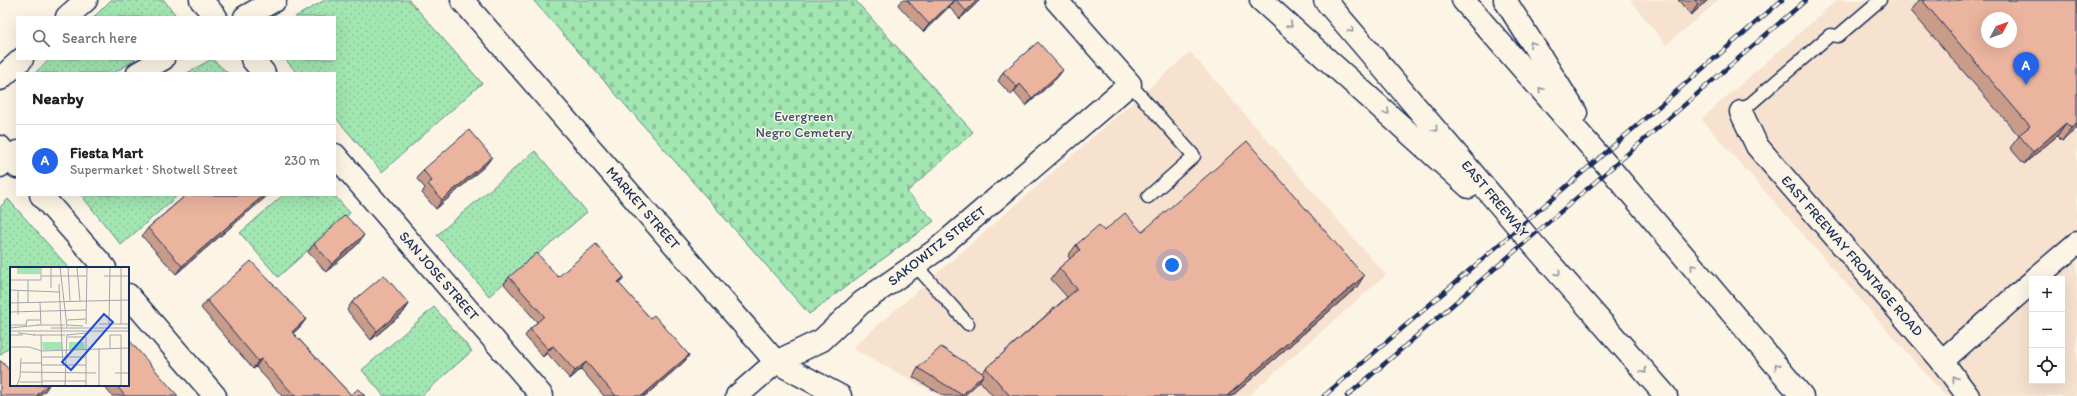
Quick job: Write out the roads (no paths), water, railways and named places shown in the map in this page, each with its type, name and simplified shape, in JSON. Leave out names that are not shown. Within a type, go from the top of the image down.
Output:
[{"type":"main road","points":[[69,16],[86,0]]},
{"type":"main road","points":[[200,0],[215,16]]},
{"type":"main road","points":[[247,16],[275,0]]},
{"type":"main road","name":"MARKET STREET","points":[[462,0],[776,362],[840,396]]},
{"type":"main road","points":[[1056,0],[1130,84]]},
{"type":"main road","points":[[1261,0],[1533,244]]},
{"type":"main road","name":"EAST FREEWAY","points":[[1326,0],[1533,244],[1666,396]]},
{"type":"main road","points":[[1463,0],[1613,172],[1802,396]]},
{"type":"main road","points":[[1505,0],[1613,172]]},
{"type":"main road","points":[[0,79],[21,60]]},
{"type":"main road","points":[[140,72],[161,60]]},
{"type":"main road","points":[[253,60],[263,72]]},
{"type":"main road","name":"SAKOWITZ STREET","points":[[737,396],[776,362],[822,340],[861,304],[916,266],[1130,84]]},
{"type":"main road","name":"EAST FREEWAY FRONTAGE ROAD","points":[[1741,112],[1758,146],[1942,361],[1968,396]]},
{"type":"main road","name":"SAN JOSE STREET","points":[[336,156],[542,396]]},
{"type":"main road","points":[[42,196],[104,267]]},
{"type":"main road","points":[[2038,276],[2077,243]]},
{"type":"main road","points":[[1942,361],[2029,285]]},
{"type":"main road","points":[[129,296],[215,396]]},
{"type":"lane","points":[[1741,112],[1830,35],[1838,36],[1880,0]]},
{"type":"lane","points":[[1130,84],[1194,156],[1148,197]]},
{"type":"lane","points":[[916,266],[968,324]]},
{"type":"railway","points":[[1324,396],[1782,0]]},
{"type":"railway","points":[[1347,396],[1806,0]]},
{"type":"place","name":"Fiesta Mart","points":[[2026,85]]},
{"type":"park label","name":"Evergreen Negro Cemetery","points":[[804,124]]}]
